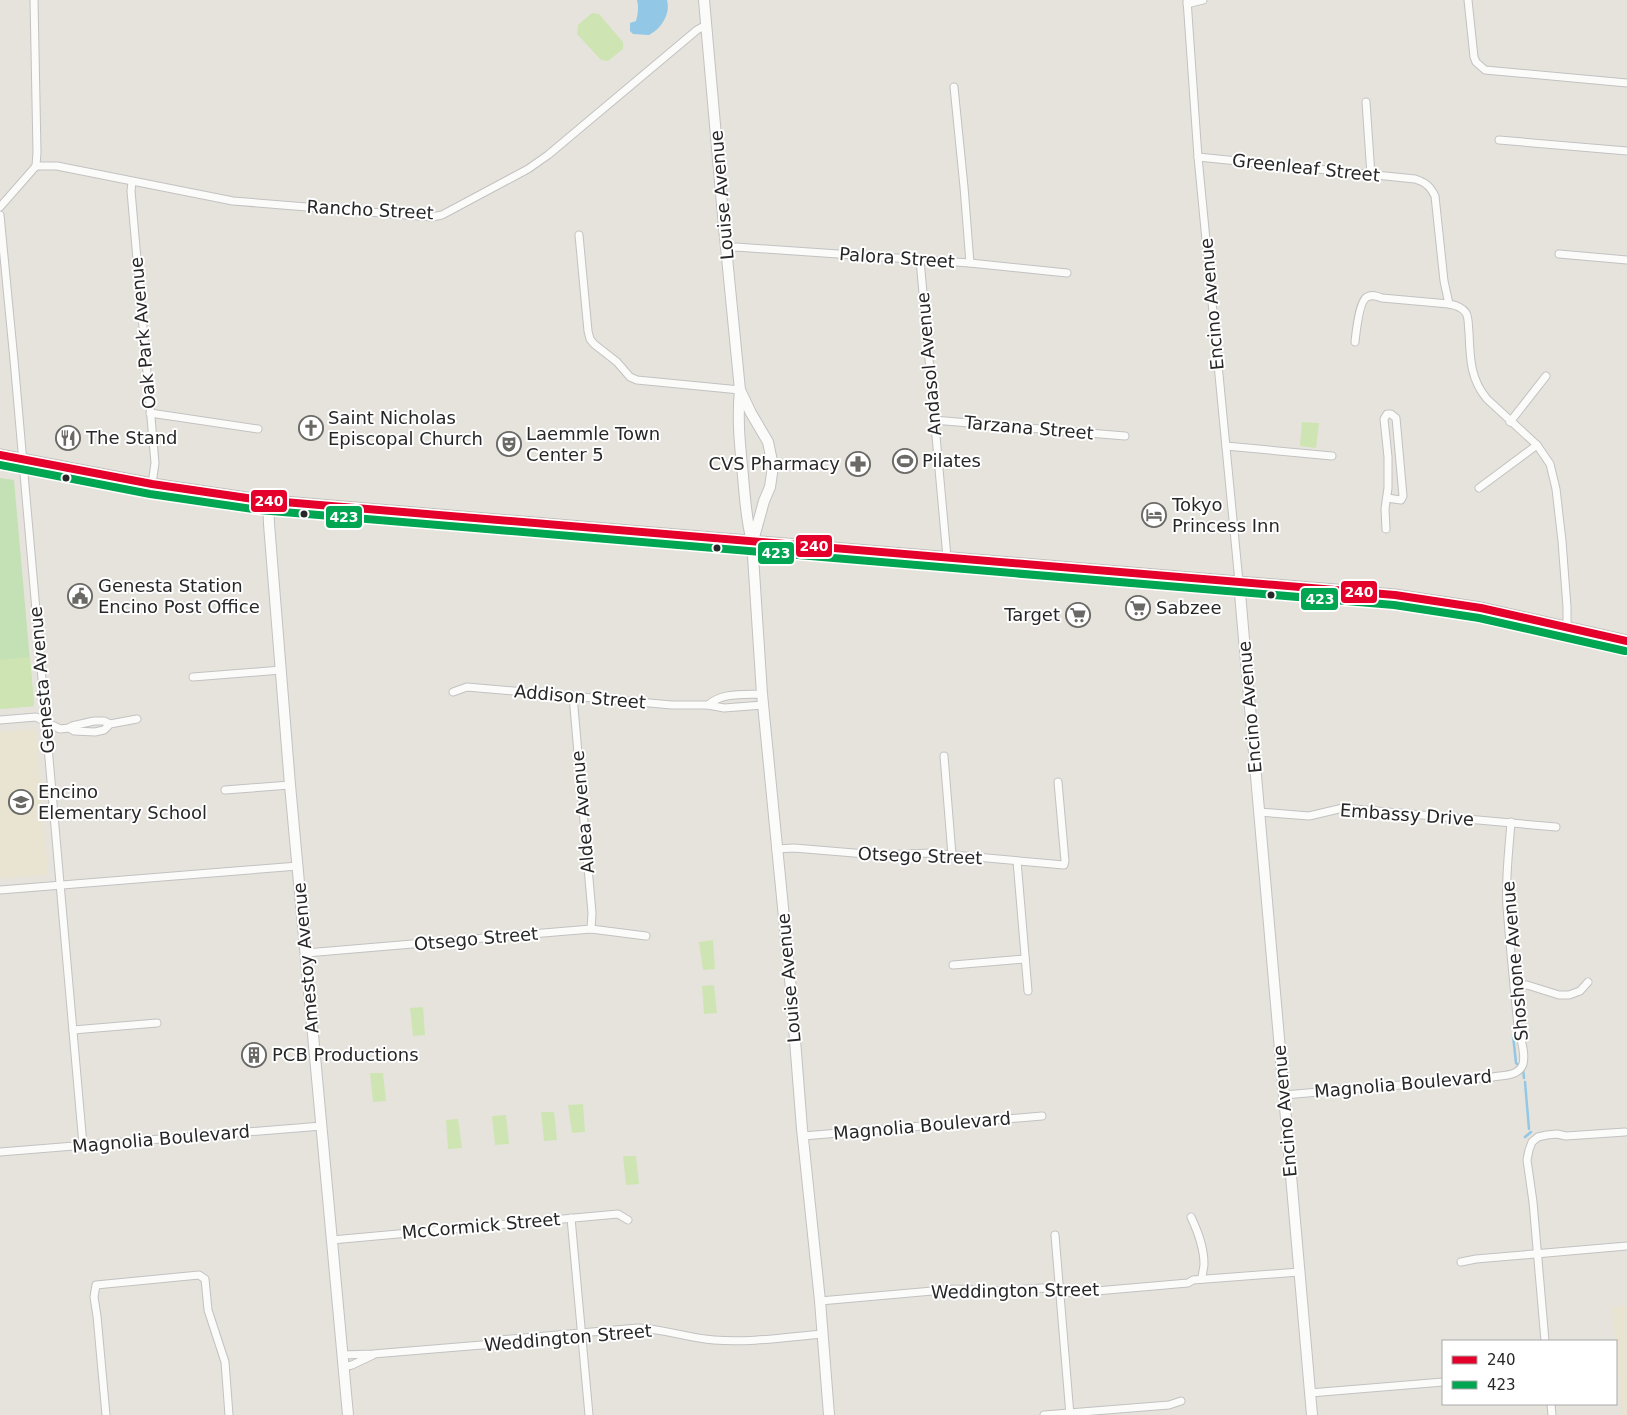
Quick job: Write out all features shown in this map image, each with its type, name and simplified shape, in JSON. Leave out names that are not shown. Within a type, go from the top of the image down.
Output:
[{"type":"main road","points":[[0,455],[152,484],[268,500],[1367,592],[1437,600],[1627,641]]},
{"type":"street","points":[[0,207],[36,166],[34,0]]},
{"type":"street","name":"Louise Avenue","points":[[704,0],[740,390],[738,407],[741,460],[747,522],[752,541],[776,849],[820,1301],[828,1415]]},
{"type":"street","points":[[1187,2],[1203,0]]},
{"type":"street","points":[[1468,0],[1474,57],[1476,62],[1486,70],[1627,83]]},
{"type":"street","name":"Encino Avenue","points":[[1187,2],[1198,157],[1239,582],[1312,1415]]},
{"type":"street","name":"Rancho Street","points":[[36,166],[57,166],[233,201],[432,217],[442,215],[548,155],[697,30],[706,25]]},
{"type":"street","points":[[954,87],[963,168],[970,263]]},
{"type":"street","points":[[1366,102],[1371,175]]},
{"type":"street","points":[[1499,140],[1627,151]]},
{"type":"street","name":"Greenleaf Street","points":[[1198,157],[1415,179],[1423,182],[1431,187],[1435,196],[1444,280],[1449,304]]},
{"type":"street","name":"Oak Park Avenue","points":[[132,182],[131,191],[155,463],[152,484]]},
{"type":"street","name":"Genesta Avenue","points":[[0,215],[83,1145]]},
{"type":"street","points":[[579,235],[590,339],[598,348],[637,380],[740,390]]},
{"type":"street","name":"Palora Street","points":[[726,248],[736,247],[970,263],[1067,273]]},
{"type":"street","points":[[1559,254],[1627,260]]},
{"type":"street","name":"Andasol Avenue","points":[[920,260],[933,420],[947,557]]},
{"type":"street","points":[[1355,342],[1362,304],[1368,296],[1449,304],[1458,306],[1466,312],[1471,366],[1481,392],[1537,446],[1550,464],[1554,477],[1562,541],[1567,627]]},
{"type":"street","points":[[1510,422],[1546,376]]},
{"type":"street","name":"Louise Avenue","points":[[740,390],[768,442],[773,466],[770,487],[752,541]]},
{"type":"street","points":[[150,413],[258,429]]},
{"type":"street","points":[[1386,529],[1385,509],[1388,488],[1388,457],[1384,419],[1387,414],[1394,415],[1396,418],[1402,498],[1401,500],[1387,498]]},
{"type":"street","name":"Tarzana Street","points":[[933,420],[1125,436]]},
{"type":"street","points":[[1226,446],[1332,456]]},
{"type":"street","points":[[1479,488],[1537,446]]},
{"type":"street","points":[[1388,457],[1399,456]]},
{"type":"street","name":"Amestoy Avenue","points":[[268,500],[290,784],[348,1415]]},
{"type":"street","points":[[193,677],[281,670]]},
{"type":"street","name":"Addison Street","points":[[454,692],[467,687],[672,705],[708,705],[724,708],[763,699]]},
{"type":"street","name":"Aldea Avenue","points":[[573,696],[592,913],[591,929]]},
{"type":"street","name":"Addison Street","points":[[708,705],[713,700],[725,696],[763,699]]},
{"type":"street","points":[[0,720],[36,717],[60,729],[94,721],[104,721],[110,724]]},
{"type":"street","points":[[69,728],[74,731],[95,732],[104,730],[110,724],[137,719]]},
{"type":"street","points":[[944,756],[952,855]]},
{"type":"street","name":"Otsego Street","points":[[776,849],[794,848],[878,855],[919,853],[1064,865],[1058,782]]},
{"type":"street","points":[[225,790],[290,784]]},
{"type":"street","name":"Embassy Drive","points":[[1259,812],[1309,816],[1343,808],[1556,827]]},
{"type":"street","name":"Shoshone Avenue","points":[[1511,822],[1507,905],[1519,1034],[1524,1055],[1520,1069]]},
{"type":"street","points":[[1017,861],[1028,991]]},
{"type":"street","points":[[0,890],[298,866]]},
{"type":"street","name":"Otsego Street","points":[[306,953],[591,929],[646,936]]},
{"type":"street","points":[[953,965],[1025,959]]},
{"type":"street","points":[[1514,986],[1527,985],[1559,995],[1570,995],[1580,990],[1588,982]]},
{"type":"street","points":[[73,1030],[157,1023]]},
{"type":"street","name":"Magnolia Boulevard","points":[[1284,1095],[1493,1077],[1514,1074],[1520,1069]]},
{"type":"street","name":"Magnolia Boulevard","points":[[803,1136],[1042,1116]]},
{"type":"street","name":"Magnolia Boulevard","points":[[0,1152],[322,1126]]},
{"type":"street","points":[[1545,1340],[1531,1179],[1527,1160],[1532,1142],[1538,1137],[1547,1135],[1557,1134],[1566,1136],[1625,1132]]},
{"type":"street","name":"McCormick Street","points":[[332,1240],[618,1214],[628,1220]]},
{"type":"street","points":[[1191,1217],[1201,1239],[1204,1266],[1202,1279]]},
{"type":"street","points":[[571,1218],[589,1415]]},
{"type":"street","points":[[1055,1235],[1070,1414]]},
{"type":"street","points":[[1461,1262],[1476,1259],[1627,1246]]},
{"type":"street","points":[[1204,1266],[1210,1272],[1210,1279]]},
{"type":"street","name":"Weddington Street","points":[[820,1301],[955,1289],[999,1291],[1042,1288],[1073,1294],[1188,1283],[1193,1280],[1202,1279],[1299,1272]]},
{"type":"street","points":[[106,1415],[94,1297],[96,1285],[199,1275],[205,1279],[208,1310],[225,1362],[229,1415]]},
{"type":"street","name":"Weddington Street","points":[[342,1355],[494,1344],[500,1340],[638,1328],[711,1340],[731,1341],[822,1334]]},
{"type":"street","name":"Weddington Street","points":[[343,1367],[373,1354]]},
{"type":"street","points":[[1310,1393],[1442,1382]]},
{"type":"street","points":[[1044,1415],[1169,1405],[1181,1401]]},
{"type":"shaded area","name":"Encino Elementary School","points":[[36,729],[48,873],[46,875],[0,879],[0,732]]},
{"type":"shaded area","points":[[1627,1306],[1627,1415],[1622,1415],[1617,1340],[1615,1340],[1612,1307]]},
{"type":"green space","points":[[592,13],[599,14],[623,42],[623,49],[608,61],[601,60],[577,34],[578,25]]},
{"type":"green space","points":[[1302,422],[1319,423],[1316,448],[1300,446]]},
{"type":"green space","points":[[0,478],[14,480],[34,706],[0,709]]},
{"type":"green space","points":[[30,657],[34,706],[0,709],[0,660]]},
{"type":"green space","points":[[713,940],[715,969],[703,970],[699,942]]},
{"type":"green space","points":[[714,985],[717,1013],[704,1014],[702,986]]},
{"type":"green space","points":[[423,1007],[425,1035],[413,1036],[410,1008]]},
{"type":"green space","points":[[370,1073],[383,1073],[386,1101],[373,1102]]},
{"type":"green space","points":[[583,1104],[585,1132],[572,1133],[568,1105]]},
{"type":"green space","points":[[541,1112],[554,1112],[557,1140],[544,1141]]},
{"type":"green space","points":[[506,1115],[509,1144],[495,1145],[492,1116]]},
{"type":"green space","points":[[458,1119],[462,1148],[448,1149],[446,1120]]},
{"type":"green space","points":[[623,1156],[636,1156],[639,1184],[626,1185]]},
{"type":"water","points":[[637,0],[667,0],[668,11],[664,20],[649,35],[633,34],[630,31],[630,23],[636,21],[637,18]]},
{"type":"waterway","points":[[1513,1035],[1516,1063],[1523,1069],[1524,1078]]},
{"type":"waterway","points":[[1525,1082],[1529,1129]]},
{"type":"waterway","points":[[1525,1137],[1531,1132]]},
{"type":"transit line","name":"240","points":[[0,455],[152,484],[260,500],[1395,595],[1481,608],[1627,641]]},
{"type":"transit line","name":"423","points":[[0,465],[150,494],[259,510],[1394,605],[1479,618],[1625,651]]},
{"type":"place","name":"Saint Nicholas Episcopal Church","points":[[311,428]]},
{"type":"place","name":"The Stand","points":[[68,438]]},
{"type":"place","name":"Laemmle Town Center 5","points":[[509,444]]},
{"type":"place","name":"Pilates","points":[[905,461]]},
{"type":"place","name":"CVS Pharmacy","points":[[858,464]]},
{"type":"place","name":"Tokyo Princess Inn","points":[[1154,515]]},
{"type":"place","name":"Genesta Station Encino Post Office","points":[[80,596]]},
{"type":"place","name":"Sabzee","points":[[1138,608]]},
{"type":"place","name":"Target","points":[[1078,615]]},
{"type":"place","name":"Encino Elementary School","points":[[21,802]]},
{"type":"place","name":"PCB Productions","points":[[254,1055]]}]
